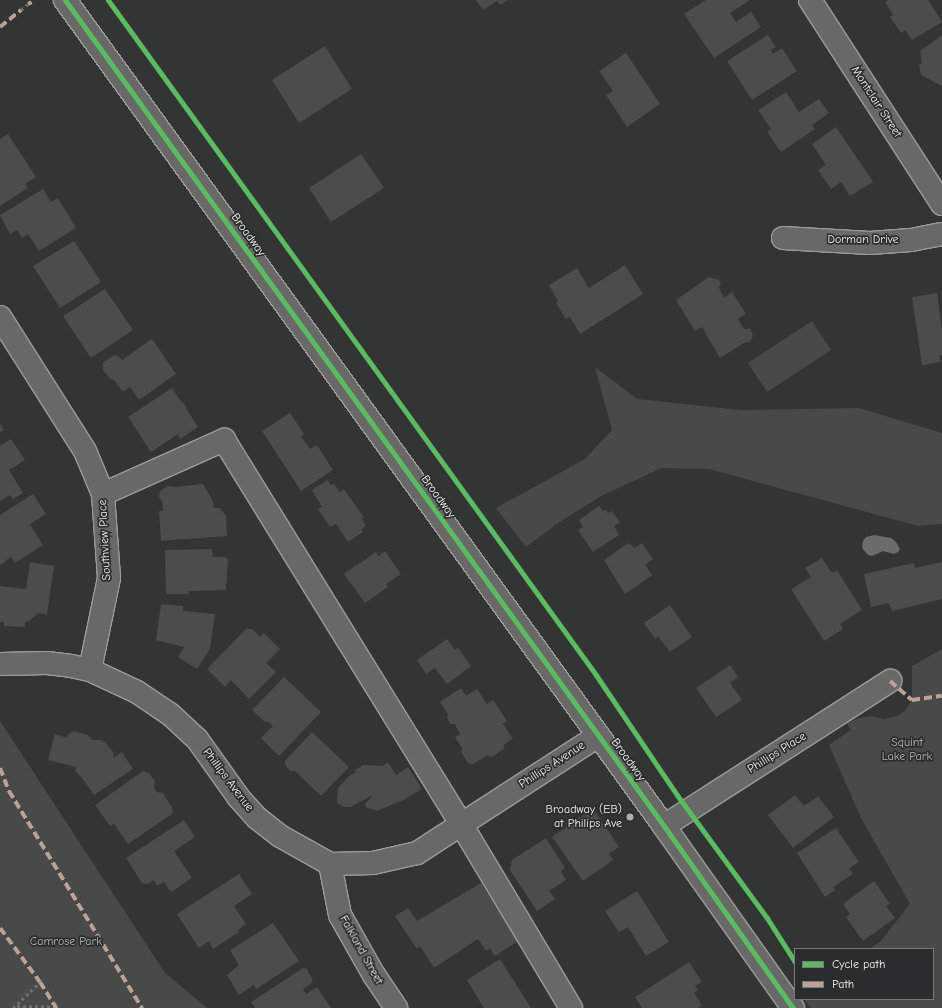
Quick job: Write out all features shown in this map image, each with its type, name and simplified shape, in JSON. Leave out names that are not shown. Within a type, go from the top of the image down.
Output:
[{"type":"street","name":"Broadway","points":[[66,0],[664,826],[793,1008]]},
{"type":"street","name":"Montclair Street","points":[[810,0],[942,204]]},
{"type":"street","name":"Dorman Drive","points":[[783,238],[870,243],[911,240],[942,234]]},
{"type":"street","name":"Southview Place","points":[[2,323],[85,451],[103,494],[109,578],[90,670]]},
{"type":"street","points":[[103,494],[224,440],[461,824],[571,1008]]},
{"type":"street","name":"Phillips Avenue","points":[[0,664],[47,663],[90,670],[137,692],[170,714],[197,739],[238,798],[257,818],[280,836],[330,864],[373,863],[417,854],[598,736]]},
{"type":"street","name":"Phillips Place","points":[[664,826],[890,681]]},
{"type":"street","name":"Falkland Street","points":[[330,864],[340,915],[374,975],[396,1008]]},
{"type":"path","points":[[21,10],[28,4]]},
{"type":"path","points":[[13,1008],[17,1006],[40,982]]},
{"type":"path","points":[[17,1006],[56,1007]]},
{"type":"green space","points":[[812,321],[831,350],[767,392],[748,363]]},
{"type":"green space","points":[[595,367],[637,399],[740,410],[859,408],[942,433],[942,524],[918,526],[709,469],[662,468],[603,495],[558,523],[526,547],[496,508],[585,459],[612,430]]},
{"type":"green space","name":"Squint Lake Park","points":[[942,649],[942,1008],[811,1008],[805,1000],[934,1000],[934,948],[871,948],[880,942],[910,904],[861,818],[829,745],[851,730],[847,724],[856,719],[871,716],[884,719],[897,716],[905,711],[912,700],[912,666]]},
{"type":"green space","name":"Camrose Park","points":[[0,721],[165,973],[207,1008],[0,1008]]},
{"type":"shaded area","points":[[874,535],[891,538],[896,542],[900,549],[894,554],[883,551],[872,556],[868,555],[862,548],[863,541],[866,537]]},
{"type":"building","points":[[476,0],[508,0],[500,5],[497,1],[483,10]]},
{"type":"building","points":[[706,0],[750,0],[730,13],[736,22],[751,12],[761,27],[714,58],[684,14]]},
{"type":"building","points":[[888,0],[928,0],[942,22],[912,40],[905,30],[901,33],[890,17],[893,15],[885,2]]},
{"type":"building","points":[[768,35],[776,47],[771,50],[773,54],[782,48],[797,71],[752,100],[727,61]]},
{"type":"building","points":[[942,35],[942,86],[921,75],[919,65],[922,63],[920,51]]},
{"type":"building","points":[[325,46],[352,89],[299,123],[272,80]]},
{"type":"building","points":[[626,53],[660,104],[627,127],[606,95],[613,91],[599,71]]},
{"type":"building","points":[[786,92],[799,112],[819,99],[829,113],[812,125],[815,129],[781,152],[767,132],[771,129],[758,110]]},
{"type":"building","points":[[836,127],[873,182],[850,196],[841,182],[831,189],[818,170],[826,165],[812,144]]},
{"type":"building","points":[[8,134],[36,177],[25,184],[28,188],[0,206],[0,139]]},
{"type":"building","points":[[361,154],[384,188],[331,222],[309,188]]},
{"type":"building","points":[[43,189],[51,202],[58,198],[76,228],[39,251],[28,234],[22,238],[17,230],[10,234],[0,215]]},
{"type":"building","points":[[74,241],[101,282],[60,308],[33,266]]},
{"type":"building","points":[[625,265],[643,294],[580,334],[570,317],[566,319],[556,303],[558,301],[549,285],[577,268],[589,288]]},
{"type":"building","points":[[709,277],[719,280],[721,283],[719,288],[724,298],[732,292],[746,314],[738,319],[744,329],[750,329],[753,336],[750,342],[744,343],[720,358],[702,327],[695,331],[676,300]]},
{"type":"building","points":[[105,289],[133,330],[91,358],[63,316]]},
{"type":"building","points":[[937,293],[942,330],[942,355],[939,356],[941,362],[922,365],[912,297]]},
{"type":"building","points":[[152,339],[176,374],[139,400],[130,387],[123,392],[114,380],[109,378],[103,370],[103,362],[115,355],[122,360]]},
{"type":"building","points":[[172,388],[179,399],[186,406],[198,427],[180,439],[178,434],[151,452],[128,417]]},
{"type":"building","points":[[290,413],[304,434],[301,436],[310,449],[317,445],[333,470],[301,491],[262,431]]},
{"type":"building","points":[[0,424],[4,430],[0,432]]},
{"type":"building","points":[[11,439],[25,460],[9,470],[23,493],[13,499],[10,495],[0,501],[0,446]]},
{"type":"building","points":[[327,480],[331,485],[334,484],[340,492],[344,489],[364,518],[362,519],[366,526],[361,530],[363,532],[348,542],[336,524],[330,527],[318,509],[322,507],[312,490]]},
{"type":"building","points":[[203,484],[213,501],[214,508],[220,508],[226,516],[227,536],[161,541],[159,511],[163,511],[162,501],[159,497],[160,491],[168,486],[173,487]]},
{"type":"building","points":[[33,494],[46,514],[30,524],[43,545],[15,563],[11,557],[0,565],[0,515]]},
{"type":"building","points":[[599,506],[603,511],[606,510],[608,513],[612,511],[620,522],[614,526],[619,535],[593,552],[578,530],[583,527],[579,520]]},
{"type":"building","points":[[628,543],[634,548],[642,543],[653,559],[645,565],[652,575],[625,594],[604,560]]},
{"type":"building","points":[[212,549],[213,557],[224,557],[228,559],[226,590],[188,591],[189,594],[166,594],[165,550]]},
{"type":"building","points":[[385,551],[401,574],[386,584],[388,587],[365,603],[344,574],[376,552],[378,556]]},
{"type":"building","points":[[822,558],[832,573],[837,570],[862,610],[840,624],[843,629],[824,641],[791,589],[811,577],[805,568]]},
{"type":"building","points":[[30,562],[54,566],[47,615],[38,613],[29,621],[25,622],[25,627],[4,626],[4,622],[0,622],[0,586],[26,589]]},
{"type":"building","points":[[942,562],[942,599],[892,611],[889,603],[871,607],[864,574],[914,563],[915,568]]},
{"type":"building","points":[[161,604],[183,606],[183,611],[215,614],[210,649],[197,669],[178,657],[184,647],[156,640]]},
{"type":"building","points":[[670,605],[692,637],[670,652],[658,636],[655,639],[644,623]]},
{"type":"building","points":[[246,629],[252,629],[260,637],[264,633],[280,649],[266,663],[276,672],[249,699],[231,680],[225,687],[207,669]]},
{"type":"building","points":[[447,639],[455,650],[458,648],[471,666],[447,684],[435,668],[426,674],[417,660]]},
{"type":"building","points":[[730,665],[738,677],[730,683],[742,700],[716,717],[696,688]]},
{"type":"building","points":[[284,677],[321,712],[279,756],[261,738],[273,726],[267,721],[265,722],[252,710]]},
{"type":"building","points":[[461,688],[466,696],[477,689],[487,704],[493,700],[507,721],[503,724],[513,739],[503,745],[505,748],[490,758],[488,755],[473,764],[468,763],[461,752],[462,748],[455,737],[460,734],[455,724],[450,724],[447,717],[448,714],[440,702]]},
{"type":"building","points":[[74,731],[88,735],[92,740],[101,740],[105,742],[114,753],[113,758],[122,752],[133,769],[94,795],[75,771],[76,767],[48,760],[55,734],[67,738],[68,734]]},
{"type":"building","points":[[312,732],[349,767],[321,796],[295,771],[290,771],[285,764],[285,761]]},
{"type":"building","points":[[388,762],[396,775],[408,767],[422,789],[403,800],[377,811],[367,808],[365,804],[373,795],[350,807],[344,807],[337,803],[338,788],[349,776],[356,772],[355,770],[363,765],[383,766]]},
{"type":"building","points":[[143,771],[149,773],[155,781],[154,788],[157,792],[163,793],[173,809],[172,814],[128,844],[114,824],[110,826],[95,805]]},
{"type":"building","points":[[795,795],[804,806],[818,796],[834,817],[793,848],[768,815]]},
{"type":"building","points":[[593,808],[619,847],[609,854],[613,860],[583,881],[552,837]]},
{"type":"building","points":[[184,820],[195,837],[174,851],[192,878],[171,892],[164,882],[157,886],[154,880],[147,884],[142,883],[126,858]]},
{"type":"building","points":[[836,828],[859,862],[849,868],[853,874],[833,887],[835,890],[825,897],[797,853]]},
{"type":"building","points":[[546,838],[565,868],[561,871],[566,880],[549,891],[555,899],[537,911],[510,870],[512,860]]},
{"type":"building","points":[[239,874],[252,894],[234,906],[246,924],[238,930],[239,932],[213,949],[209,941],[199,948],[177,914]]},
{"type":"building","points":[[874,881],[890,904],[886,906],[895,918],[863,941],[846,917],[850,914],[843,904]]},
{"type":"building","points":[[481,883],[518,941],[495,956],[490,948],[486,951],[478,939],[434,968],[420,946],[417,949],[395,916],[408,908],[417,921]]},
{"type":"building","points":[[637,891],[669,942],[646,956],[628,927],[619,932],[605,911]]},
{"type":"building","points":[[273,923],[299,961],[256,989],[254,985],[239,995],[227,975],[239,965],[230,950]]},
{"type":"building","points":[[500,959],[531,1008],[484,1008],[467,980]]},
{"type":"building","points":[[689,962],[702,982],[695,986],[698,990],[694,993],[702,1005],[698,1008],[642,1008],[635,997]]},
{"type":"building","points":[[303,968],[306,968],[313,980],[311,981],[312,983],[303,989],[306,994],[317,987],[331,1008],[255,1008],[251,1002]]},
{"type":"marked path","points":[[28,4],[32,2]]},
{"type":"marked path","points":[[0,27],[21,10]]},
{"type":"marked path","points":[[890,681],[912,700],[942,696]]},
{"type":"marked path","points":[[0,768],[9,791],[142,1008]]},
{"type":"marked path","points":[[0,928],[40,982],[56,1008]]},
{"type":"cycle path","points":[[65,0],[664,826],[793,1008]]},
{"type":"cycle path","points":[[108,0],[596,675],[677,795],[767,918],[794,960]]},
{"type":"place","name":"Broadway (EB) at Philips Ave","points":[[630,817]]}]
